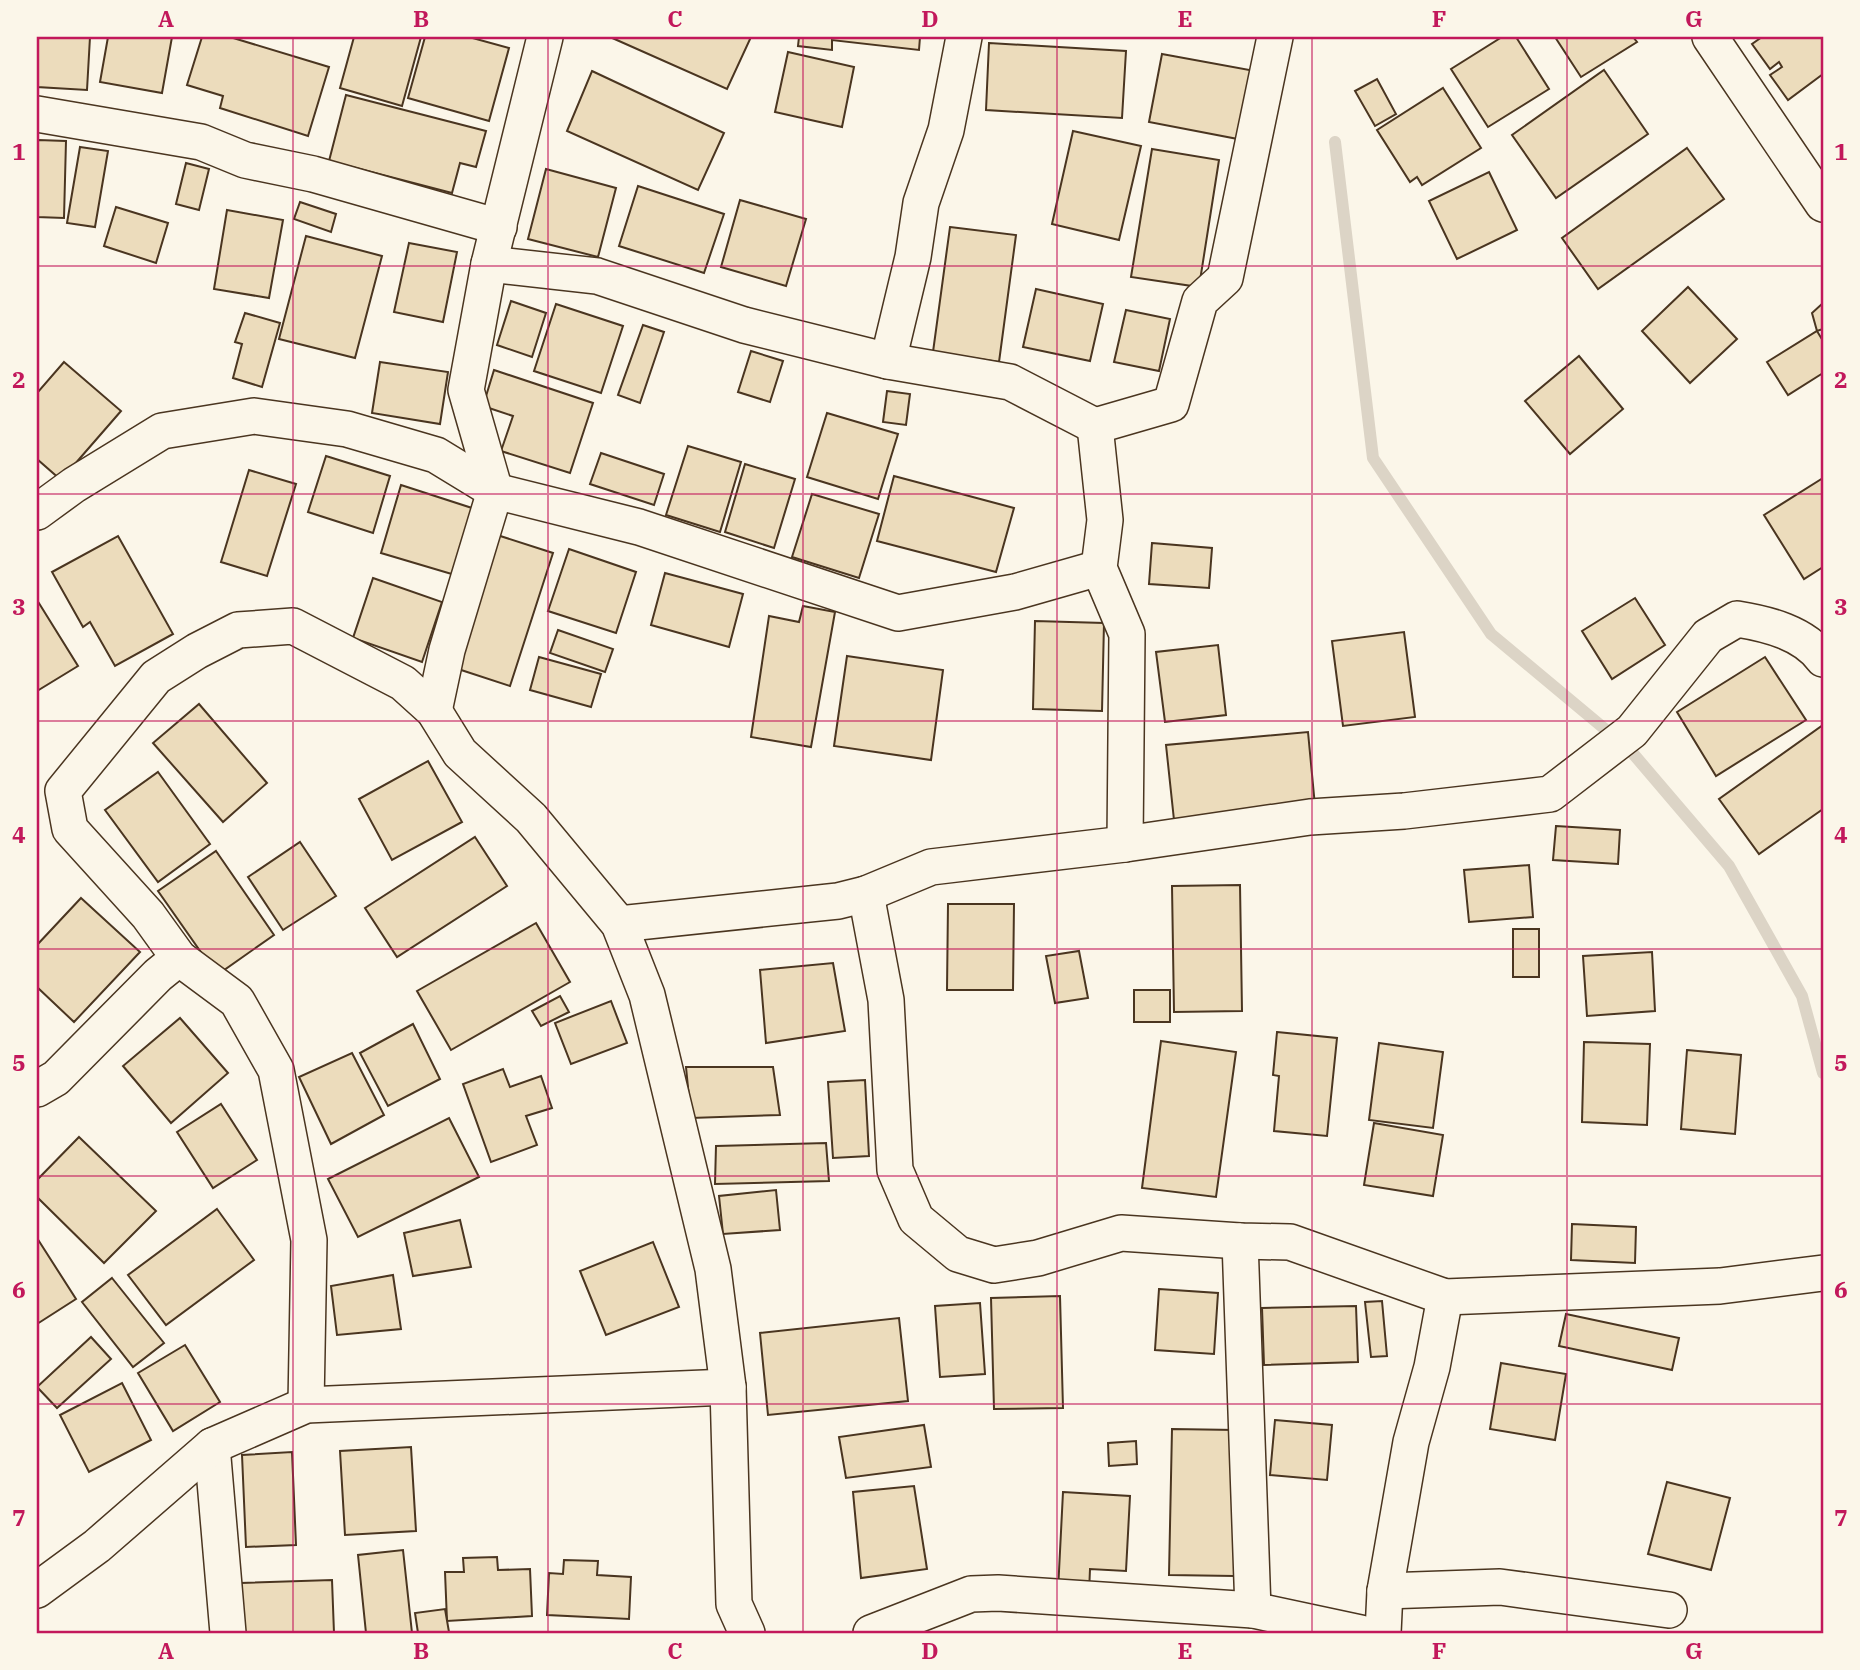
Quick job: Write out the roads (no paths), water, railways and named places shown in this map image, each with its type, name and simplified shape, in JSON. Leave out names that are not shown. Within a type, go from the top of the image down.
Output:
[{"type":"street","points":[[434,711],[447,650],[495,491],[466,390],[489,264],[545,37]]},
{"type":"street","points":[[888,362],[913,257],[921,203],[946,130],[964,37]]},
{"type":"street","points":[[489,264],[597,275],[744,325],[888,362],[1010,382],[1095,426],[1171,404],[1200,301],[1225,278],[1275,37]]},
{"type":"street","points":[[1710,37],[1823,204]]},
{"type":"street","points":[[37,114],[201,142],[245,160],[313,174],[499,228]]},
{"type":"street","points":[[37,512],[74,485],[162,431],[254,416],[347,429],[436,455],[495,491],[639,527],[898,613],[1015,592],[1099,568]]},
{"type":"street","points":[[1095,426],[1105,520],[1099,568],[1127,634],[1125,844]]},
{"type":"street","points":[[619,924],[838,901],[866,894],[931,867],[1125,844],[1310,817],[1404,811],[1550,794],[1632,731],[1708,636],[1737,619],[1768,624],[1814,646],[1823,659]]},
{"type":"street","points":[[306,1405],[309,1240],[276,1070],[237,1001],[179,958],[148,915],[71,829],[63,791],[156,677],[197,651],[238,630],[293,626],[403,683],[434,711],[460,754],[531,818],[619,924],[647,995],[713,1269],[727,1387],[734,1604],[747,1633]]},
{"type":"street","points":[[866,894],[886,999],[895,1170],[916,1219],[958,1254],[994,1265],[1038,1258],[1121,1233],[1290,1242],[1445,1297],[1720,1286],[1823,1273]]},
{"type":"street","points":[[37,1089],[56,1078],[158,975],[179,958]]},
{"type":"street","points":[[1240,1241],[1253,1610]]},
{"type":"street","points":[[1383,1633],[1385,1591],[1411,1442],[1432,1367],[1445,1297]]},
{"type":"street","points":[[37,1590],[97,1546],[212,1447],[306,1405],[727,1387]]},
{"type":"street","points":[[212,1447],[228,1633]]},
{"type":"street","points":[[1385,1591],[1500,1587],[1669,1610]]},
{"type":"street","points":[[871,1633],[971,1594],[1044,1595],[1214,1620],[1253,1610],[1361,1633]]},
{"type":"waterway","points":[[1335,142],[1373,458],[1491,634],[1630,750],[1729,866],[1802,996],[1823,1073]]}]
